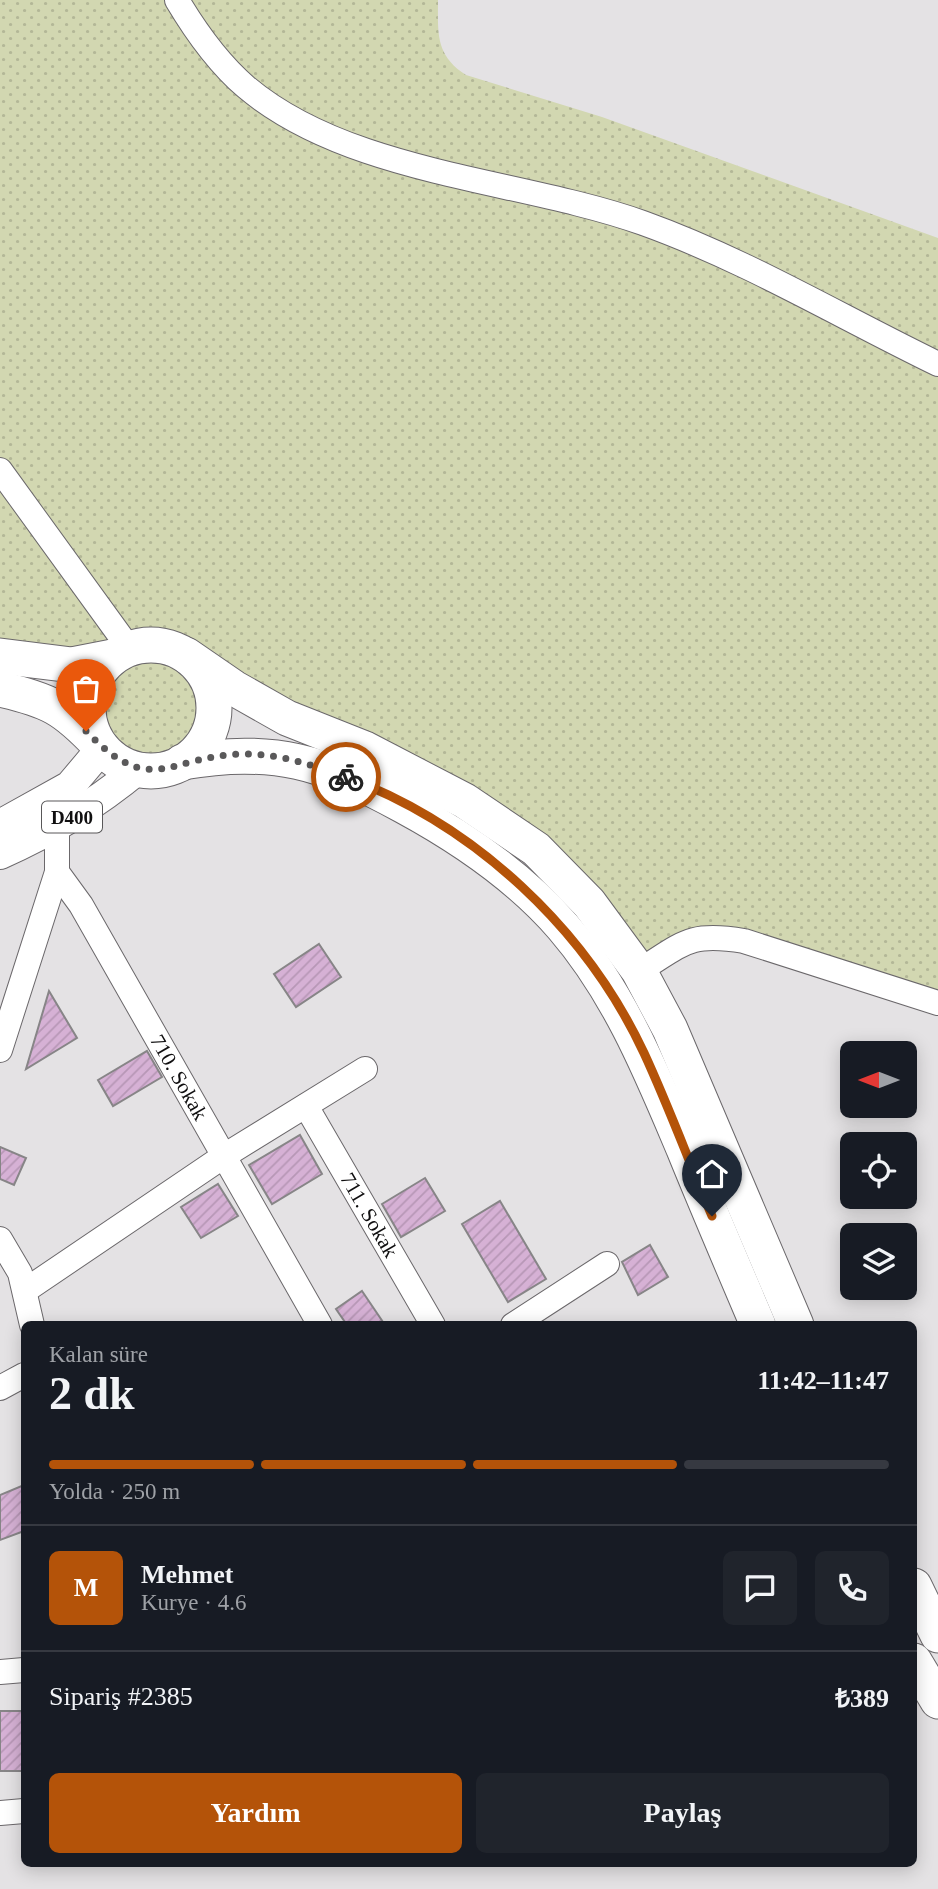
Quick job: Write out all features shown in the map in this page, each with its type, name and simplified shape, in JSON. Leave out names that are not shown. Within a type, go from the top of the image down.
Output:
[{"type":"highway","points":[[0,656],[72,664],[158,645],[186,655],[234,688],[287,718],[411,772],[498,822],[536,849],[582,895],[639,971],[670,1028],[794,1321]]},
{"type":"highway","points":[[102,748],[92,730],[89,700],[99,672],[121,653]]},
{"type":"highway","points":[[182,762],[204,740],[213,710],[206,679],[186,655]]},
{"type":"highway","points":[[0,689],[47,703],[70,714],[118,761],[138,769],[161,769],[182,762],[225,755],[275,756],[354,780],[473,846],[534,899],[584,954],[643,1052],[756,1321]]},
{"type":"highway","points":[[917,1593],[938,1635]]},
{"type":"highway","points":[[917,1666],[938,1701]]},
{"type":"main road","name":"D400","points":[[0,825],[70,786],[102,748]]},
{"type":"main road","name":"D400","points":[[0,855],[57,826],[105,796],[138,769]]},
{"type":"street","points":[[177,0],[198,35],[221,63],[246,87],[304,123],[372,151],[639,222],[691,241],[769,276],[938,364]]},
{"type":"street","points":[[0,471],[121,653]]},
{"type":"street","points":[[0,1050],[57,872],[57,826]]},
{"type":"street","name":"710. Sokak","points":[[57,872],[81,905],[318,1321]]},
{"type":"street","points":[[639,971],[688,941],[712,936],[744,941],[938,1003]]},
{"type":"street","points":[[26,1290],[224,1156],[365,1069]]},
{"type":"street","name":"711. Sokak","points":[[306,1106],[431,1321]]},
{"type":"street","points":[[0,1239],[20,1273],[31,1321]]},
{"type":"street","points":[[519,1321],[607,1264]]},
{"type":"street","points":[[0,1388],[21,1377]]},
{"type":"street","points":[[0,1672],[21,1670]]},
{"type":"street","points":[[0,1813],[21,1811]]},
{"type":"green space","points":[[0,0],[438,0],[440,42],[449,59],[466,75],[602,117],[938,238],[938,1003],[712,936],[651,963],[627,928],[297,710],[192,644],[157,636],[59,648],[0,643]]},
{"type":"green space","points":[[151,654],[171,658],[188,669],[199,686],[203,706],[199,726],[188,743],[171,754],[151,758],[131,754],[114,743],[103,726],[99,706],[103,686],[114,669],[131,658]]},
{"type":"building","points":[[319,944],[341,977],[296,1007],[274,974]]},
{"type":"building","points":[[49,991],[77,1038],[26,1069]]},
{"type":"building","points":[[147,1051],[162,1077],[113,1106],[98,1080]]},
{"type":"building","points":[[300,1135],[322,1174],[272,1204],[249,1165]]},
{"type":"building","points":[[0,1147],[26,1158],[14,1185],[0,1179]]},
{"type":"building","points":[[425,1178],[445,1211],[401,1237],[382,1204]]},
{"type":"building","points":[[218,1184],[238,1216],[201,1238],[181,1207]]},
{"type":"building","points":[[500,1201],[546,1279],[508,1302],[462,1224]]},
{"type":"building","points":[[650,1245],[668,1277],[638,1295],[622,1262]]},
{"type":"building","points":[[362,1291],[382,1321],[344,1321],[336,1309]]},
{"type":"building","points":[[21,1486],[21,1532],[0,1540],[0,1495]]},
{"type":"building","points":[[0,1711],[21,1711],[21,1771],[0,1771]]},
{"type":"way so far","points":[[86,731],[112,758],[138,769],[153,771],[182,762],[249,754],[275,756],[305,763],[346,777]]},
{"type":"route","points":[[346,777],[395,801],[473,846],[516,881],[561,925],[608,991],[643,1052],[712,1216]]}]
